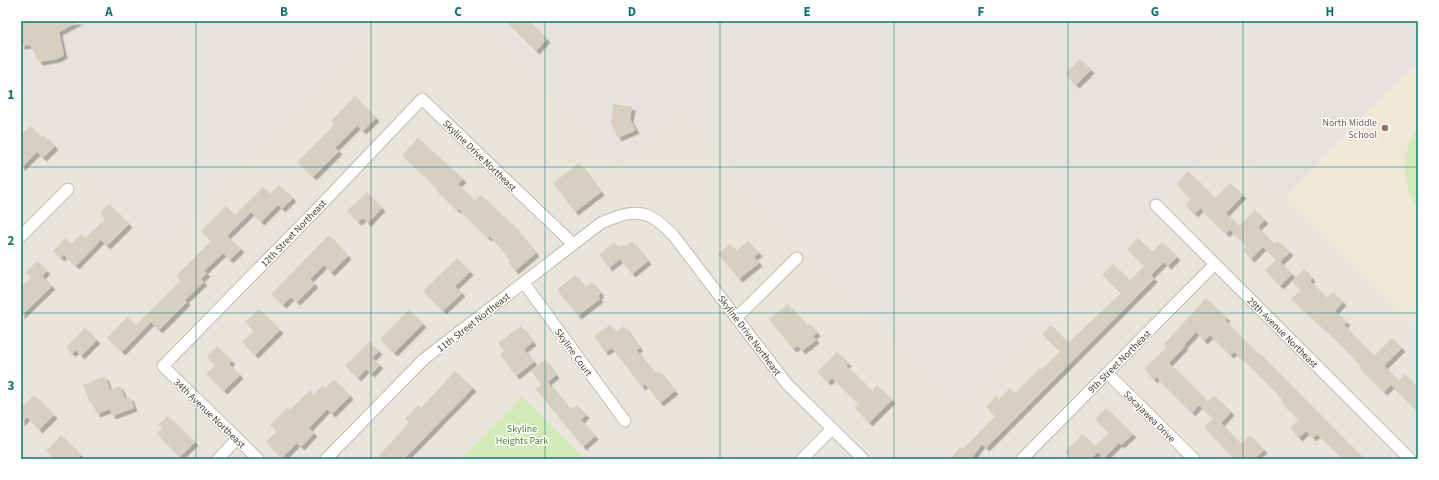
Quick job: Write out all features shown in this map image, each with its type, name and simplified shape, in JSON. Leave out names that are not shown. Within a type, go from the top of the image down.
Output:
[{"type":"street","name":"Skyline Drive Northeast","points":[[422,99],[573,244]]},
{"type":"street","name":"12th Street Northeast","points":[[163,366],[319,207],[422,99]]},
{"type":"street","points":[[21,236],[68,189]]},
{"type":"street","name":"29th Avenue Northeast","points":[[1156,205],[1410,459]]},
{"type":"street","name":"11th Street Northeast","points":[[326,459],[424,359],[601,223],[621,214],[638,214]]},
{"type":"street","name":"Skyline Drive Northeast","points":[[638,214],[653,218],[673,235],[787,384],[863,459]]},
{"type":"street","points":[[736,318],[797,258]]},
{"type":"street","name":"9th Street Northeast","points":[[1022,459],[1215,264]]},
{"type":"street","name":"Skyline Court","points":[[524,283],[625,421]]},
{"type":"street","name":"34th Avenue Northeast","points":[[163,366],[258,459]]},
{"type":"street","name":"Sacajawea Drive","points":[[1107,373],[1194,459]]},
{"type":"street","points":[[802,459],[832,429]]},
{"type":"street","points":[[218,459],[238,439]]},
{"type":"shaded area","points":[[21,21],[381,21],[165,242],[21,98]]},
{"type":"shaded area","points":[[381,21],[481,21],[617,163],[675,104],[958,406],[1226,134],[1418,326],[1418,459],[21,459],[21,98],[165,242]]},
{"type":"shaded area","points":[[481,21],[1418,21],[1418,60],[1286,196],[1226,135],[958,407],[675,104],[617,164]]},
{"type":"shaded area","name":"North Middle School","points":[[1418,60],[1418,326],[1286,196]]},
{"type":"green space","points":[[1418,128],[1418,210],[1406,179],[1405,158],[1412,138]]},
{"type":"green space","name":"Skyline Heights Park","points":[[522,397],[584,459],[461,459]]},
{"type":"building","points":[[21,21],[80,21],[59,32],[64,55],[57,59],[39,62],[30,45],[21,46]]},
{"type":"building","points":[[506,21],[529,21],[547,39],[536,51]]},
{"type":"building","points":[[1080,59],[1091,70],[1076,85],[1065,74]]},
{"type":"building","points":[[355,96],[376,118],[363,131],[357,126],[335,148],[339,151],[313,177],[297,162],[334,125],[331,121]]},
{"type":"building","points":[[613,104],[632,107],[630,119],[636,130],[618,138],[611,124]]},
{"type":"building","points":[[30,126],[42,138],[44,135],[55,146],[43,158],[37,152],[21,168],[21,135]]},
{"type":"building","points":[[418,138],[463,179],[458,184],[475,200],[481,195],[513,225],[536,253],[515,271],[508,262],[510,260],[490,236],[488,238],[459,209],[457,210],[436,190],[437,188],[402,155]]},
{"type":"building","points":[[579,163],[601,192],[575,212],[553,183]]},
{"type":"building","points":[[1188,171],[1215,198],[1230,183],[1243,195],[1226,213],[1239,226],[1255,210],[1265,220],[1258,227],[1274,244],[1278,241],[1290,252],[1280,262],[1292,274],[1280,286],[1265,270],[1276,260],[1263,247],[1251,259],[1243,250],[1247,246],[1230,230],[1226,234],[1200,208],[1195,214],[1185,205],[1191,199],[1176,184]]},
{"type":"building","points":[[279,185],[293,198],[282,209],[278,205],[261,222],[251,212],[227,236],[241,249],[230,260],[223,253],[204,271],[207,273],[201,279],[204,282],[185,300],[187,302],[159,330],[151,322],[122,352],[107,338],[127,317],[136,325],[181,280],[176,276],[211,241],[201,231],[226,206],[235,215],[263,187],[270,194]]},
{"type":"building","points":[[367,192],[382,208],[368,223],[363,218],[358,222],[347,211]]},
{"type":"building","points":[[109,204],[129,224],[107,246],[101,240],[76,266],[64,255],[61,258],[53,251],[65,238],[71,244],[81,234],[85,238],[105,219],[100,213]]},
{"type":"building","points":[[329,235],[348,256],[331,273],[324,265],[310,279],[315,284],[297,302],[291,297],[283,305],[271,294]]},
{"type":"building","points":[[1138,238],[1152,252],[1162,242],[1177,257],[1168,266],[1164,262],[1151,275],[1154,279],[986,448],[982,444],[971,459],[950,459],[960,447],[963,449],[995,416],[986,407],[996,396],[999,399],[1010,388],[1015,393],[1040,368],[1041,370],[1060,351],[1042,334],[1051,325],[1068,343],[1121,293],[1102,275],[1113,264],[1130,280],[1144,266],[1127,249]]},
{"type":"building","points":[[632,241],[648,261],[632,274],[620,259],[609,268],[599,255],[614,242],[619,248],[624,244],[626,246]]},
{"type":"building","points":[[748,241],[759,253],[754,257],[759,263],[739,279],[718,254],[730,244],[736,251]]},
{"type":"building","points":[[457,258],[470,272],[455,286],[462,293],[443,311],[423,291]]},
{"type":"building","points":[[37,261],[47,271],[42,276],[52,286],[21,316],[21,287],[31,278],[26,272]]},
{"type":"building","points":[[1304,269],[1312,278],[1310,281],[1327,298],[1333,292],[1343,302],[1335,311],[1347,322],[1344,325],[1374,356],[1392,338],[1402,348],[1384,366],[1399,381],[1405,374],[1418,387],[1418,412],[1391,385],[1384,392],[1359,368],[1361,366],[1333,337],[1291,299],[1301,290],[1292,281]]},
{"type":"building","points":[[575,275],[585,288],[592,282],[601,293],[598,296],[600,299],[578,316],[557,290]]},
{"type":"building","points":[[1206,298],[1227,318],[1225,320],[1258,354],[1259,353],[1364,459],[1343,459],[1317,434],[1313,438],[1306,431],[1299,438],[1290,428],[1299,420],[1281,402],[1283,400],[1244,360],[1234,352],[1230,355],[1210,335],[1204,341],[1196,332],[1169,363],[1208,401],[1214,395],[1231,412],[1221,423],[1241,444],[1250,435],[1264,450],[1254,459],[1234,459],[1204,427],[1213,418],[1199,405],[1192,413],[1156,377],[1154,380],[1144,369],[1167,347],[1164,344]]},
{"type":"building","points":[[788,304],[806,325],[809,323],[817,333],[813,336],[816,340],[802,351],[798,346],[793,349],[769,319]]},
{"type":"building","points":[[259,309],[280,330],[255,355],[242,342],[254,331],[245,322]]},
{"type":"building","points":[[409,310],[423,324],[394,353],[380,339]]},
{"type":"building","points":[[610,325],[615,332],[624,326],[640,348],[636,350],[655,374],[659,371],[675,391],[660,403],[645,384],[642,387],[612,348],[605,352],[594,336]]},
{"type":"building","points":[[521,326],[533,342],[524,349],[534,362],[516,376],[500,354],[504,351],[498,343]]},
{"type":"building","points":[[85,328],[97,340],[81,356],[76,350],[72,354],[66,347]]},
{"type":"building","points":[[369,342],[379,351],[372,358],[380,365],[371,374],[366,369],[358,378],[345,366]]},
{"type":"building","points":[[217,346],[232,361],[229,364],[240,375],[224,391],[206,374],[215,365],[207,357]]},
{"type":"building","points":[[837,352],[848,363],[846,365],[872,391],[877,385],[892,400],[869,423],[855,408],[859,404],[832,378],[828,382],[817,372]]},
{"type":"building","points":[[545,360],[556,375],[548,382],[570,410],[577,405],[586,415],[581,420],[595,436],[583,447],[536,389],[541,385],[531,371]]},
{"type":"building","points":[[455,371],[473,388],[404,459],[376,459],[409,422],[405,419],[418,405],[421,408]]},
{"type":"building","points":[[105,376],[110,390],[120,386],[125,399],[130,397],[134,408],[112,416],[110,409],[97,414],[92,402],[90,403],[83,385]]},
{"type":"building","points":[[334,379],[350,396],[332,414],[327,409],[309,428],[314,433],[301,447],[297,443],[282,458],[266,442],[277,431],[270,425],[288,407],[290,410],[310,390],[314,394],[323,385],[325,388]]},
{"type":"building","points":[[34,395],[54,415],[39,430],[27,417],[21,423],[21,408]]},
{"type":"building","points":[[1106,408],[1133,434],[1121,445],[1119,443],[1104,458],[1098,452],[1091,459],[1073,459],[1065,452],[1083,434],[1095,446],[1109,433],[1095,419]]},
{"type":"building","points":[[168,416],[195,442],[180,457],[157,434],[162,428],[158,425]]},
{"type":"building","points":[[61,435],[81,455],[76,459],[55,459],[46,451]]},
{"type":"place","name":"North Middle School","points":[[1385,128]]}]
